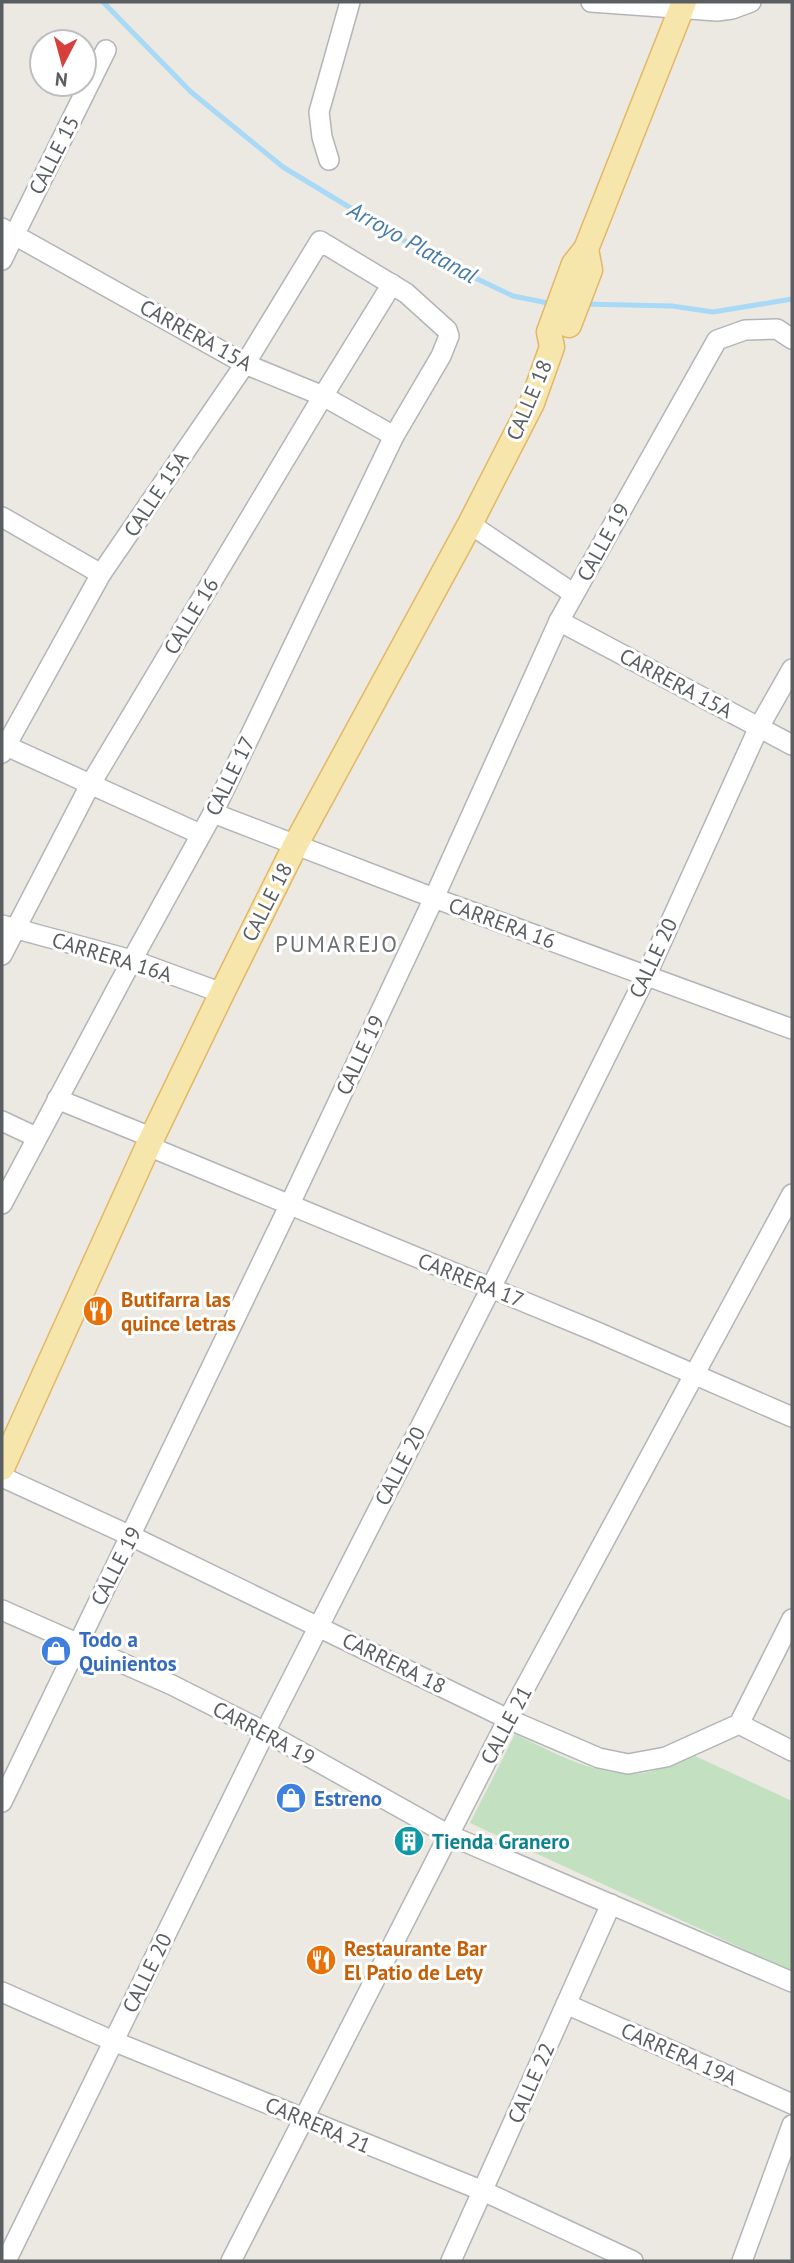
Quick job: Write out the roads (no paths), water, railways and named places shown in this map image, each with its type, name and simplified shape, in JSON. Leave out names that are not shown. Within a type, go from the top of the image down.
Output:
[{"type":"main road","name":"CALLE 18","points":[[2,1468],[150,1142],[296,844],[470,524],[532,403],[574,288],[574,264],[586,249],[683,6]]},
{"type":"street","points":[[329,160],[322,137],[319,112],[350,2]]},
{"type":"street","points":[[591,2],[683,6],[717,11],[751,2]]},
{"type":"street","name":"CALLE 15","points":[[2,260],[8,231],[106,50]]},
{"type":"street","name":"CARRERA 15A","points":[[8,231],[245,364],[323,396],[394,436]]},
{"type":"street","name":"CALLE 15A","points":[[3,747],[101,574],[245,364],[320,242],[392,284]]},
{"type":"street","name":"CALLE 17","points":[[2,1204],[200,834],[214,813],[394,436],[447,344],[447,330],[392,284]]},
{"type":"street","name":"CALLE 16","points":[[2,955],[9,927],[90,785],[392,284]]},
{"type":"street","name":"CALLE 19","points":[[2,1802],[289,1206],[434,898],[559,621],[717,340],[745,330],[777,329],[792,339]]},
{"type":"street","points":[[2,517],[101,574]]},
{"type":"street","points":[[470,524],[574,594]]},
{"type":"street","name":"CARRERA 15A","points":[[559,621],[792,745]]},
{"type":"street","name":"CALLE 20","points":[[6,2261],[265,1732],[646,976],[760,727],[792,670]]},
{"type":"street","points":[[3,747],[200,834]]},
{"type":"street","name":"CARRERA 16","points":[[214,813],[434,898],[792,1029]]},
{"type":"street","name":"CARRERA 16A","points":[[9,927],[132,960],[222,993]]},
{"type":"street","name":"CARRERA 17","points":[[57,1099],[289,1206],[491,1288],[792,1417]]},
{"type":"street","points":[[2,1121],[36,1137]]},
{"type":"street","name":"CALLE 21","points":[[231,2261],[509,1718],[792,1194]]},
{"type":"street","name":"CARRERA 18","points":[[2,1477],[509,1718],[599,1758],[628,1764],[666,1757],[739,1724]]},
{"type":"street","name":"CARRERA 19","points":[[2,1610],[78,1642],[265,1732],[449,1835],[792,1982]]},
{"type":"street","points":[[792,1619],[739,1724],[792,1751]]},
{"type":"street","name":"CALLE 22","points":[[451,2261],[611,1904]]},
{"type":"street","name":"CARRERA 21","points":[[2,1992],[113,2041],[483,2192],[633,2261]]},
{"type":"street","name":"CARRERA 19A","points":[[566,2004],[792,2104]]},
{"type":"street","points":[[742,2261],[792,2125]]},
{"type":"waterway","name":"Arroyo Platanal","points":[[103,2],[191,92],[283,167],[433,258],[513,296],[553,304]]},
{"type":"waterway","name":"Arroyo Platanal","points":[[583,304],[672,306],[713,312],[792,299]]},
{"type":"place","name":"Butifarra las quince letras","points":[[98,1311]]},
{"type":"place","name":"Todo a Quinientos","points":[[56,1651]]},
{"type":"place","name":"Estreno","points":[[291,1798]]},
{"type":"place","name":"Tienda Granero","points":[[409,1841]]},
{"type":"place","name":"Restaurante Bar El Patio de Lety","points":[[321,1960]]},
{"type":"district","name":"PUMAREJO","points":[[337,943]]}]
